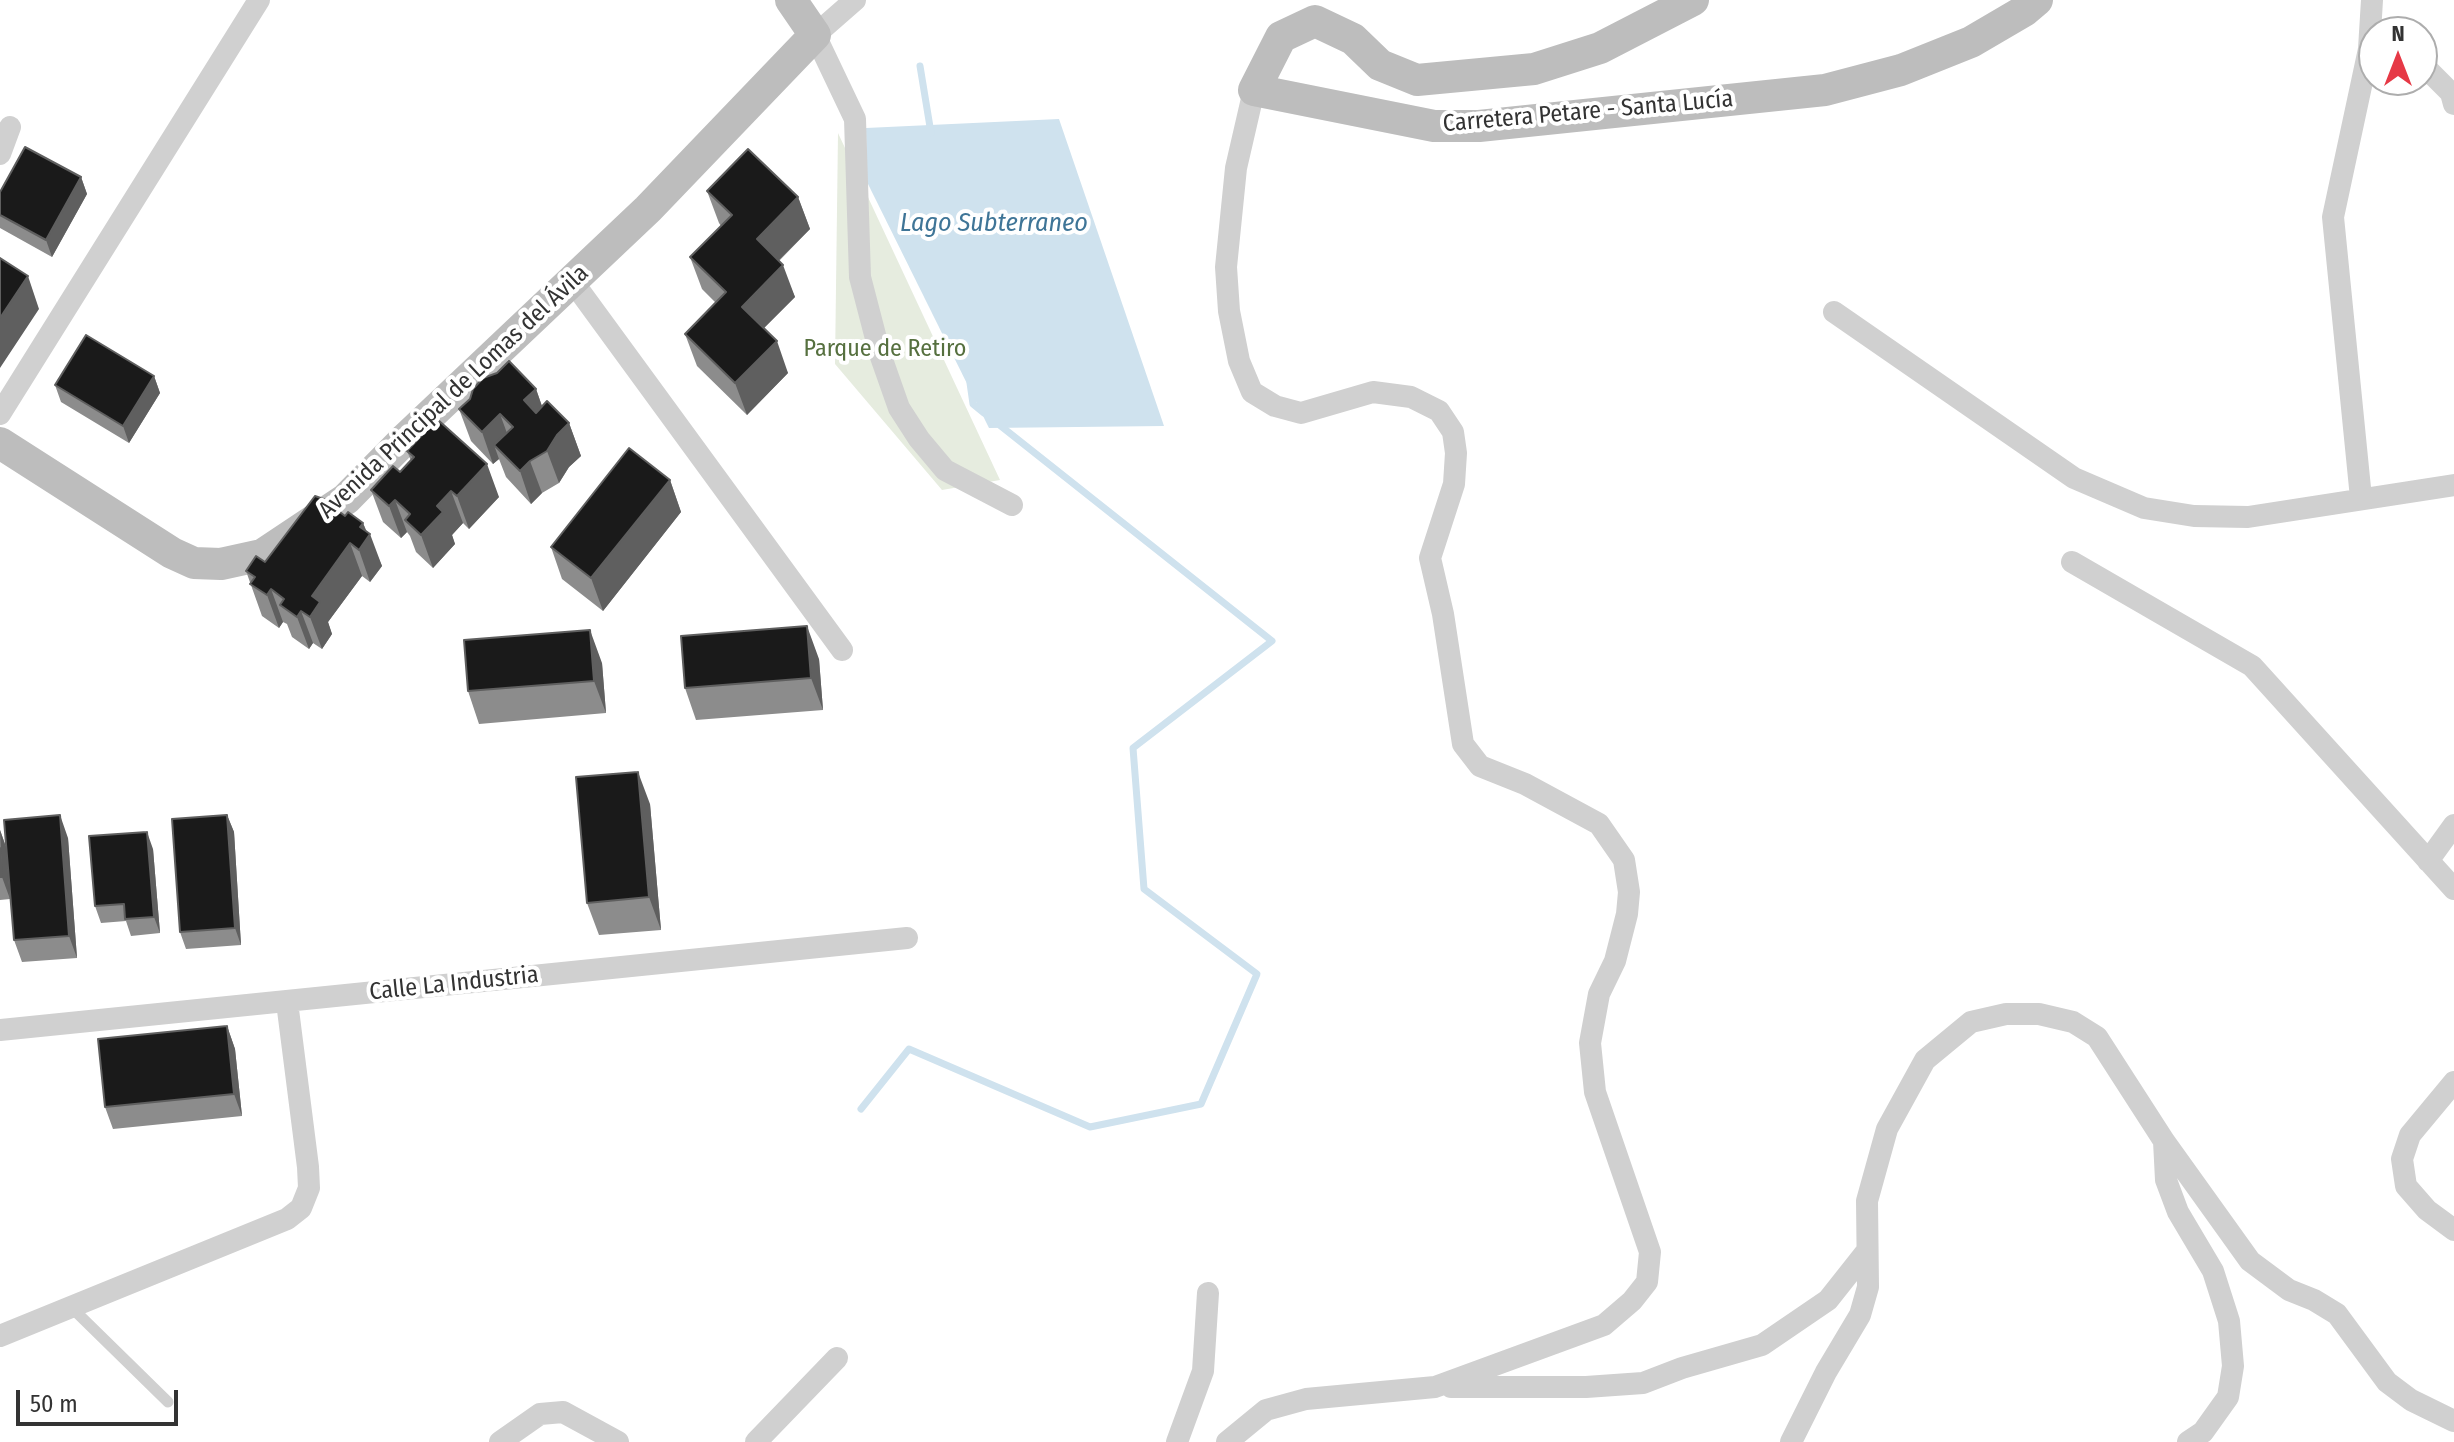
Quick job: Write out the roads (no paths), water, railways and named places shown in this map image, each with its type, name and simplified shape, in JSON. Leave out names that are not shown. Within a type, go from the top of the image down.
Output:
[{"type":"street","points":[[0,414],[259,0]]},
{"type":"street","points":[[791,0],[815,35],[855,119],[860,277],[880,354],[899,408],[919,439],[945,470],[1012,505]]},
{"type":"street","points":[[815,35],[855,0]]},
{"type":"street","points":[[1435,1387],[1604,1325],[1632,1301],[1647,1282],[1650,1252],[1595,1092],[1590,1043],[1599,994],[1615,961],[1627,914],[1629,892],[1624,860],[1599,824],[1525,784],[1480,766],[1463,744],[1443,614],[1430,558],[1454,484],[1456,453],[1453,432],[1439,411],[1411,397],[1373,392],[1301,413],[1275,406],[1252,392],[1239,361],[1229,311],[1226,267],[1236,168],[1254,90],[1281,37],[1315,21],[1353,39],[1380,65],[1417,80],[1534,69],[1600,48],[1693,0]]},
{"type":"street","name":"Carretera Petare - Santa Lucía","points":[[1254,90],[1434,126],[1479,126],[1825,90],[1901,70],[1971,42],[2037,0]]},
{"type":"street","name":"Avenida Principal de Lomas del Ávila","points":[[0,443],[172,553],[194,563],[221,564],[262,555],[346,499],[406,438],[648,209],[815,35]]},
{"type":"street","points":[[2438,80],[2451,93],[2454,104]]},
{"type":"street","points":[[2361,96],[2333,217],[2361,498]]},
{"type":"street","points":[[0,154],[10,127]]},
{"type":"street","points":[[573,282],[842,650]]},
{"type":"street","points":[[1834,312],[2074,478],[2144,508],[2194,516],[2248,517],[2454,485]]},
{"type":"street","points":[[2072,562],[2252,666],[2454,889]]},
{"type":"street","points":[[2428,861],[2454,825]]},
{"type":"street","name":"Calle La Industria","points":[[0,1030],[907,938]]},
{"type":"street","points":[[0,1336],[287,1219],[301,1208],[309,1188],[308,1167],[287,1002]]},
{"type":"street","points":[[1791,1442],[1826,1372],[1860,1315],[1868,1287],[1867,1201],[1887,1129],[1925,1060],[1971,1022],[2006,1014],[2039,1014],[2073,1022],[2097,1037],[2164,1141],[2250,1261],[2289,1290],[2337,1314],[2387,1382],[2411,1400],[2454,1421]]},
{"type":"street","points":[[2454,1082],[2410,1135],[2402,1159],[2406,1186],[2427,1210],[2454,1230]]},
{"type":"street","points":[[2164,1141],[2166,1180],[2178,1212],[2213,1271],[2229,1321],[2233,1366],[2228,1397],[2203,1432],[2188,1442]]},
{"type":"street","points":[[1227,1442],[1266,1410],[1306,1399],[1435,1387],[1586,1387],[1643,1383],[1682,1368],[1762,1345],[1828,1300],[1866,1252]]},
{"type":"street","points":[[1177,1442],[1203,1371],[1208,1293]]},
{"type":"street","points":[[756,1442],[837,1358]]},
{"type":"street","points":[[500,1442],[540,1414],[563,1412],[618,1442]]},
{"type":"lane","points":[[71,1307],[168,1402]]},
{"type":"water","name":"Lago Subterraneo","points":[[1059,119],[1164,426],[989,428],[867,182],[866,128]]},
{"type":"waterway","points":[[920,66],[931,133]]},
{"type":"waterway","points":[[970,383],[973,404],[984,413]]},
{"type":"waterway","points":[[861,1109],[909,1049],[1090,1127],[1201,1104],[1257,974],[1144,889],[1133,748],[1272,641],[997,423]]},
{"type":"park label","name":"Parque de Retiro","points":[[885,349]]}]
